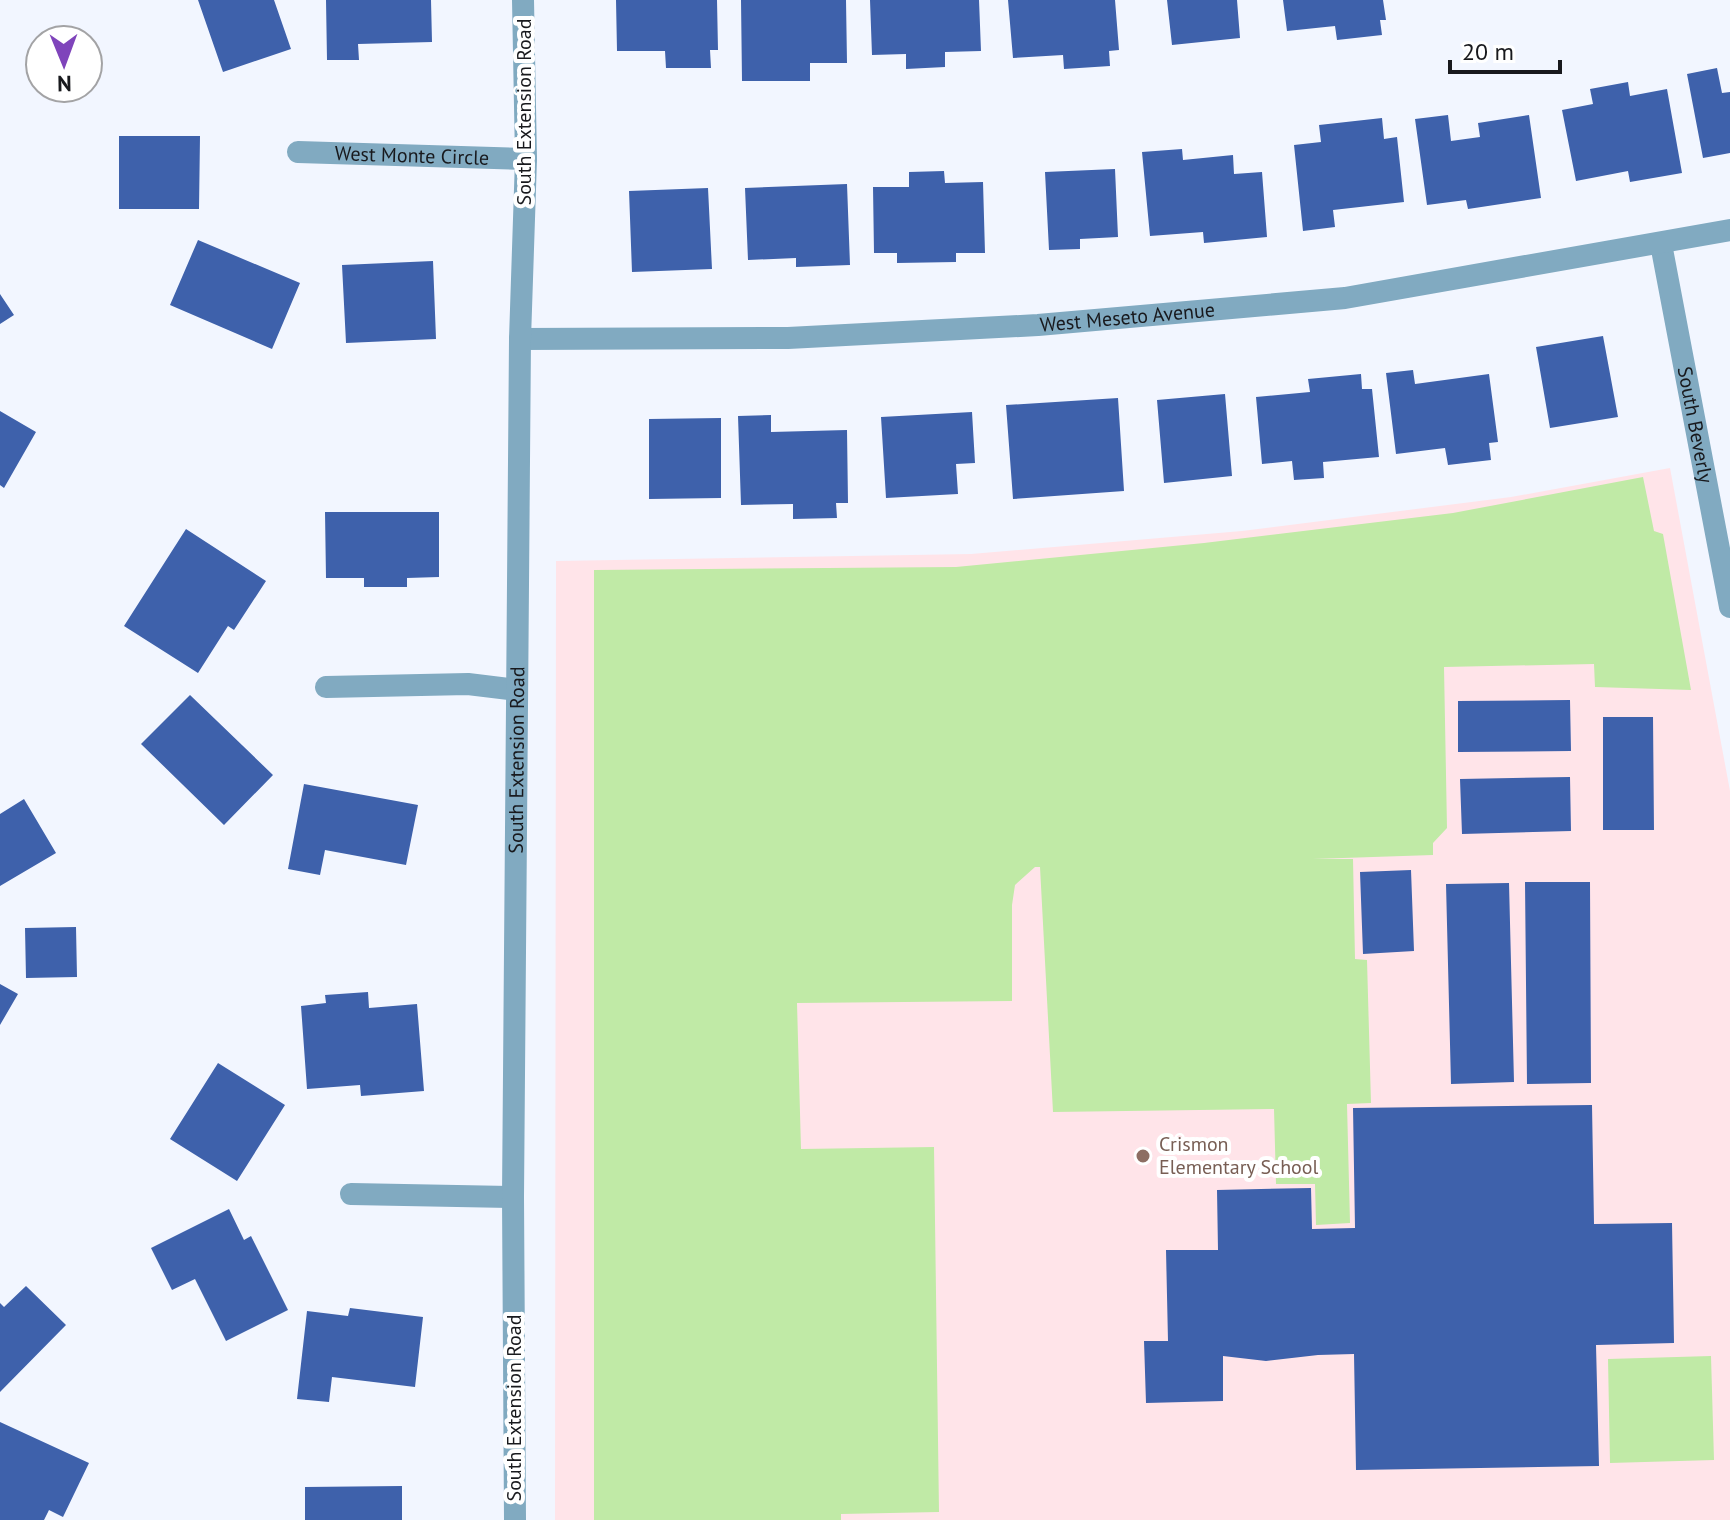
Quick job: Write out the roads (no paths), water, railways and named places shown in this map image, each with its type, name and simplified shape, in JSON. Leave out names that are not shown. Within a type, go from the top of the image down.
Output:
[{"type":"street","name":"South Extension Road","points":[[515,1520],[513,1197],[517,690],[520,339],[526,159],[523,0]]},
{"type":"street","name":"West Monte Circle","points":[[298,152],[526,159]]},
{"type":"street","name":"West Meseto Avenue","points":[[520,339],[788,338],[1054,324],[1345,298],[1730,230]]},
{"type":"street","name":"South Beverly","points":[[1661,244],[1730,607]]},
{"type":"street","points":[[326,687],[468,684],[517,690]]},
{"type":"street","points":[[351,1194],[513,1197]]},
{"type":"place","name":"Crismon Elementary School","points":[[1143,1156]]}]
